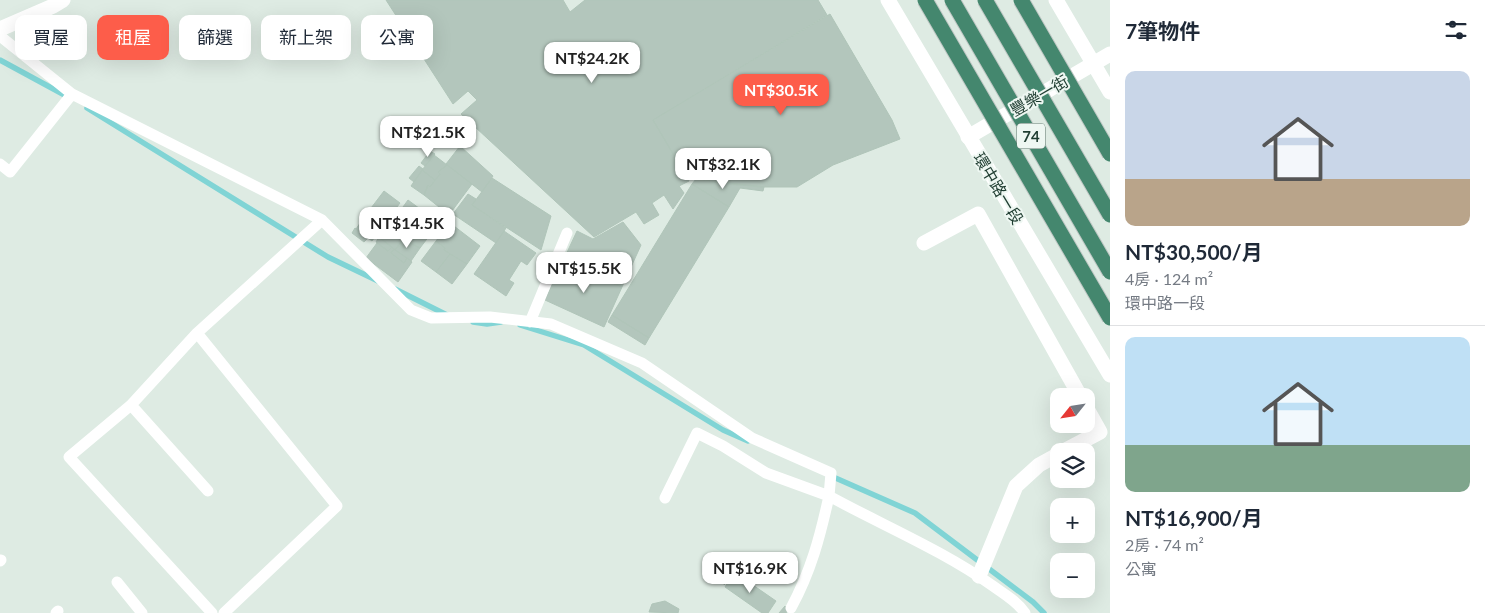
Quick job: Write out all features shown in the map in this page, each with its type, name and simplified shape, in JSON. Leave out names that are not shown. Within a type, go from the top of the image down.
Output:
[{"type":"highway","points":[[925,0],[1110,318]]},
{"type":"highway","name":"74","points":[[952,0],[1110,272]]},
{"type":"highway","name":"74","points":[[986,0],[1110,215]]},
{"type":"highway","points":[[1020,0],[1110,154]]},
{"type":"street","points":[[0,28],[63,0]]},
{"type":"street","name":"環中路一段","points":[[888,0],[1110,375]]},
{"type":"street","points":[[1056,0],[1110,92]]},
{"type":"street","name":"豐樂一街","points":[[968,136],[1110,54]]},
{"type":"street","points":[[924,243],[978,214],[1076,388]]},
{"type":"street","points":[[1079,443],[1100,432],[1095,423]]},
{"type":"street","points":[[979,576],[1016,486],[1039,465],[1050,459]]},
{"type":"lane","points":[[0,36],[72,94],[322,220],[410,310],[431,318],[490,317],[551,324],[642,363],[752,438],[831,473],[829,496],[820,540],[807,578],[791,608]]},
{"type":"lane","points":[[0,164],[10,172],[72,94]]},
{"type":"lane","points":[[212,613],[70,457],[131,405],[198,333],[322,220]]},
{"type":"lane","points":[[530,322],[567,233]]},
{"type":"lane","points":[[198,333],[337,506],[224,613]]},
{"type":"lane","points":[[131,405],[208,491]]},
{"type":"lane","points":[[666,498],[697,433],[723,446],[766,473],[829,496],[915,539],[979,576],[1019,605],[1025,613]]},
{"type":"lane","points":[[117,582],[142,613]]},
{"type":"building","points":[[386,0],[563,0],[570,12],[585,0],[818,0],[827,15],[653,120],[689,181],[679,186],[684,193],[673,209],[664,195],[652,203],[659,215],[644,224],[636,212],[594,237],[461,114],[477,100],[468,91],[453,104],[425,60],[433,60],[433,15],[396,15]]},
{"type":"building","points":[[830,14],[892,120],[900,139],[833,165],[797,187],[762,187],[721,183],[692,177],[688,179],[653,120]]},
{"type":"building","points":[[460,146],[493,176],[482,192],[446,164]]},
{"type":"building","points":[[430,151],[435,154],[425,166],[421,163]]},
{"type":"building","points":[[434,155],[447,165],[438,172],[440,174],[435,180],[422,170]]},
{"type":"building","points":[[447,165],[472,184],[449,215],[424,195],[428,185],[430,187],[440,174],[438,172]]},
{"type":"building","points":[[419,166],[423,169],[414,182],[409,178]]},
{"type":"building","points":[[422,170],[435,180],[430,187],[428,185],[424,195],[411,186]]},
{"type":"building","points":[[492,178],[551,216],[541,250],[472,205]]},
{"type":"building","points":[[696,179],[764,187],[763,191],[740,188],[729,207],[692,184]]},
{"type":"building","points":[[692,184],[729,207],[649,338],[612,315]]},
{"type":"building","points":[[384,191],[400,203],[381,228],[374,223],[373,225],[365,216]]},
{"type":"building","points":[[468,194],[476,199],[472,205],[506,228],[496,243],[453,214]]},
{"type":"building","points":[[408,200],[439,223],[420,248],[410,243],[412,241],[399,232],[397,234],[390,225]]},
{"type":"building","points":[[365,216],[373,225],[374,223],[381,228],[372,241],[356,229]]},
{"type":"building","points":[[623,222],[641,245],[622,287],[563,261],[577,231],[593,239]]},
{"type":"building","points":[[450,223],[480,246],[467,264],[444,250],[445,248],[436,241]]},
{"type":"building","points":[[390,225],[397,234],[399,232],[405,237],[395,250],[380,238]]},
{"type":"building","points":[[355,228],[368,238],[364,242],[352,233]]},
{"type":"building","points":[[504,231],[536,253],[527,265],[521,261],[509,280],[514,283],[506,296],[474,274]]},
{"type":"building","points":[[379,237],[392,247],[388,251],[376,242]]},
{"type":"building","points":[[405,237],[412,241],[410,243],[420,248],[411,261],[395,250]]},
{"type":"building","points":[[436,241],[450,254],[436,272],[421,261]]},
{"type":"building","points":[[377,243],[388,251],[392,247],[394,249],[391,253],[404,263],[407,258],[412,262],[398,282],[366,258]]},
{"type":"building","points":[[394,249],[407,258],[404,263],[391,253]]},
{"type":"building","points":[[450,254],[467,264],[452,284],[436,272]]},
{"type":"building","points":[[563,261],[622,287],[604,327],[545,300]]},
{"type":"building","points":[[612,315],[649,338],[645,345],[608,322]]},
{"type":"building","points":[[731,569],[735,572],[724,585]]},
{"type":"building","points":[[734,572],[776,601],[768,613],[762,613],[725,587]]},
{"type":"building","points":[[665,601],[679,609],[678,613],[649,612],[652,604]]},
{"type":"building","points":[[785,606],[788,610],[786,613],[779,613]]},
{"type":"waterway","points":[[0,60],[70,98]]},
{"type":"waterway","points":[[87,108],[328,257],[378,281]]},
{"type":"waterway","points":[[395,289],[447,315]]},
{"type":"waterway","points":[[473,322],[487,324],[501,322]]},
{"type":"waterway","points":[[520,325],[584,345],[723,430],[748,441]]},
{"type":"waterway","points":[[831,476],[915,513],[1033,602],[1044,613]]}]
